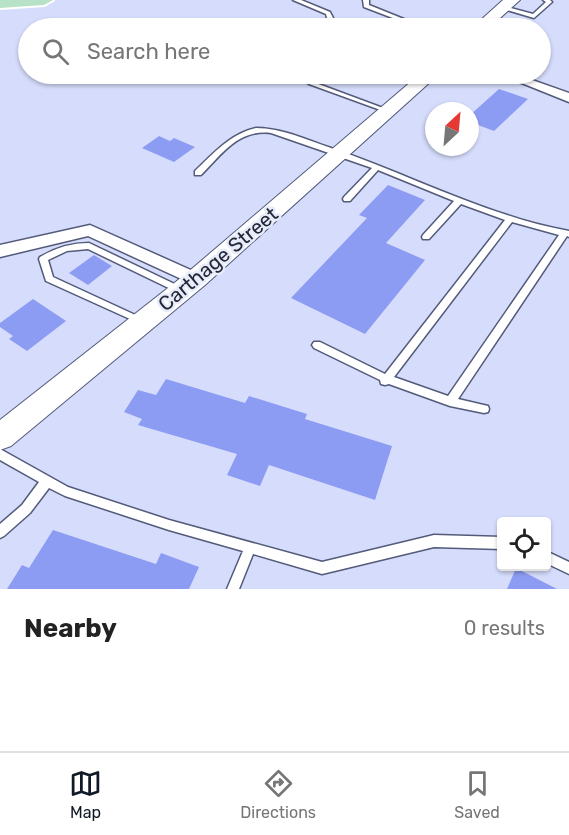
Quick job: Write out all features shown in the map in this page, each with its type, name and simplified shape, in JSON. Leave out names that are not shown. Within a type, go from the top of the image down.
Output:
[{"type":"main road","points":[[0,3],[44,0]]},
{"type":"main road","points":[[491,18],[507,4]]},
{"type":"main road","name":"Carthage Street","points":[[0,437],[189,285],[419,84]]},
{"type":"street","points":[[532,84],[569,98]]},
{"type":"street","points":[[0,251],[90,230],[189,285]]},
{"type":"lane","points":[[296,0],[328,13],[330,18]]},
{"type":"lane","points":[[366,0],[366,6],[397,18]]},
{"type":"lane","points":[[507,4],[534,16],[548,1],[558,0]]},
{"type":"lane","points":[[314,84],[388,111]]},
{"type":"lane","points":[[198,173],[243,134],[256,130],[270,131],[342,153],[509,220],[567,234],[450,402]]},
{"type":"lane","points":[[347,200],[377,167]]},
{"type":"lane","points":[[426,237],[459,201]]},
{"type":"lane","points":[[385,381],[509,220]]},
{"type":"lane","points":[[143,322],[49,279],[43,260],[51,254],[79,246],[89,246],[189,285]]},
{"type":"lane","points":[[317,345],[385,381],[450,402],[484,408]]},
{"type":"lane","points":[[0,453],[64,491],[322,568],[434,541],[497,543]]},
{"type":"lane","points":[[0,532],[26,509],[47,481]]},
{"type":"lane","points":[[233,589],[250,548]]},
{"type":"lane","points":[[551,559],[569,568]]},
{"type":"building","points":[[499,89],[528,99],[494,131],[479,125],[479,107]]},
{"type":"building","points":[[159,136],[170,141],[174,138],[195,147],[174,162],[142,148]]},
{"type":"building","points":[[388,185],[425,200],[386,243],[425,260],[365,334],[291,298],[367,218],[359,215]]},
{"type":"building","points":[[94,255],[112,266],[88,285],[69,273]]},
{"type":"building","points":[[33,299],[66,321],[27,351],[9,339],[13,336],[0,327],[0,323]]},
{"type":"building","points":[[166,379],[245,403],[249,396],[307,414],[305,419],[392,446],[375,500],[269,465],[260,486],[227,475],[237,454],[138,425],[142,419],[124,412],[138,390],[156,395]]},
{"type":"building","points":[[53,530],[156,564],[161,553],[199,567],[189,589],[7,589],[22,565],[29,568]]},
{"type":"building","points":[[515,571],[522,571],[557,589],[507,589]]}]
